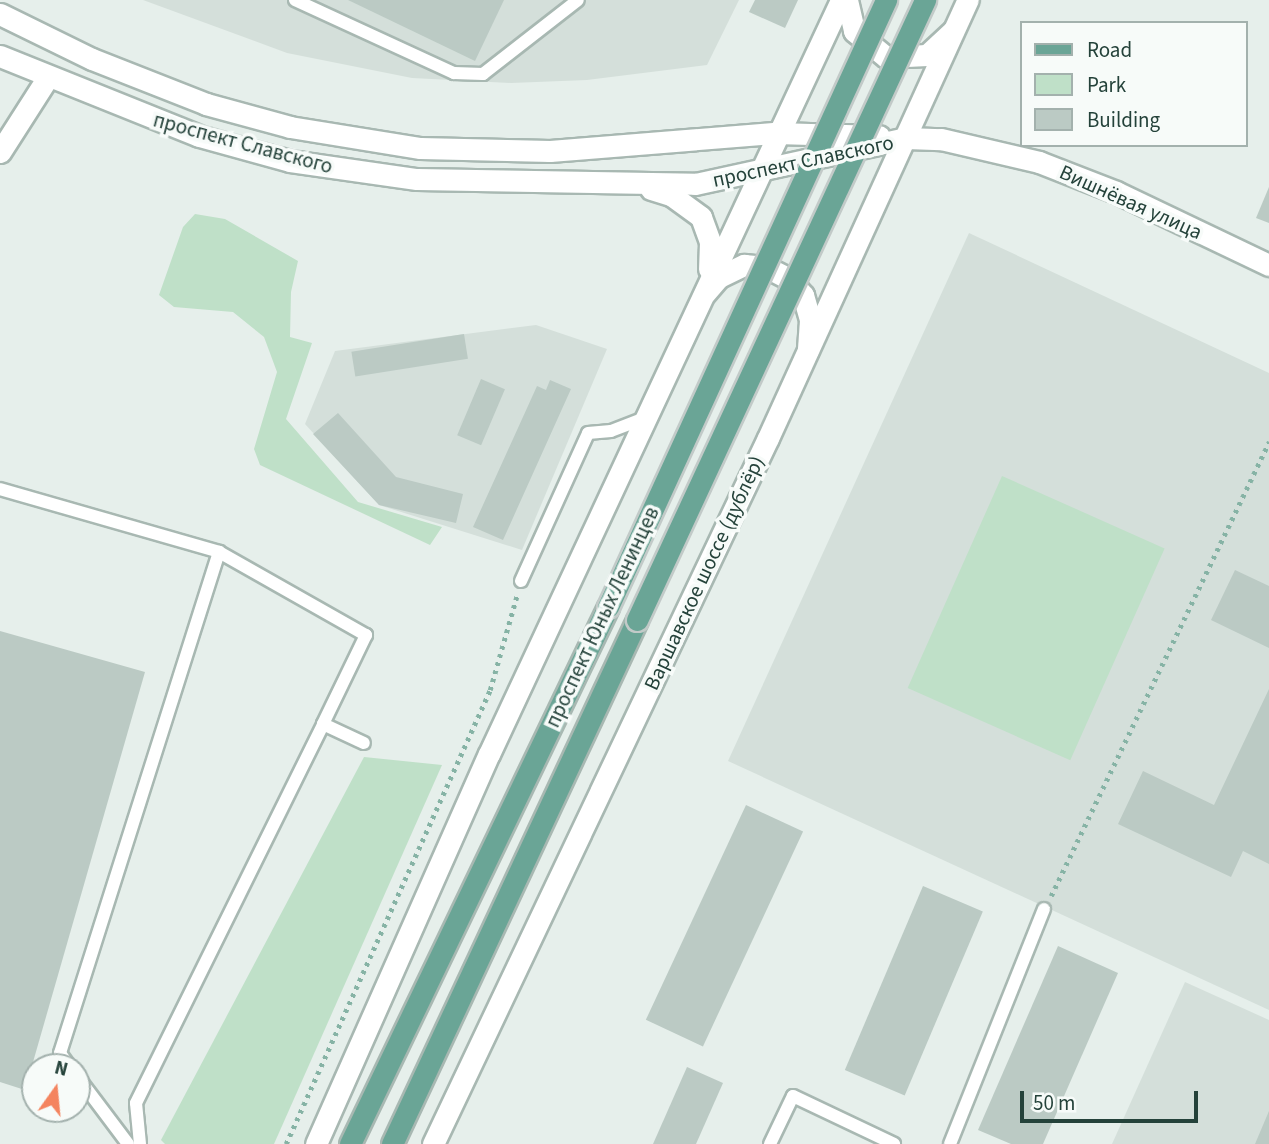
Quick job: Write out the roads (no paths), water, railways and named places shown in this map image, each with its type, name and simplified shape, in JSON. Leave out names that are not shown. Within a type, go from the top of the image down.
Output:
[{"type":"main road","points":[[316,1144],[489,754],[757,173],[841,0]]},
{"type":"main road","points":[[846,0],[854,31],[886,57],[913,59],[927,55],[956,26]]},
{"type":"main road","name":"проспект Юных Ленинцев","points":[[349,1144],[608,607],[886,0]]},
{"type":"main road","name":"проспект Юных Ленинцев","points":[[392,1144],[925,0]]},
{"type":"main road","name":"Варшавское шоссе (дублёр)","points":[[433,1144],[807,352],[968,0]]},
{"type":"main road","name":"проспект Славского","points":[[0,14],[92,59],[206,104],[290,127],[407,146],[550,151],[776,133],[906,138]]},
{"type":"main road","name":"проспект Славского","points":[[0,56],[199,135],[351,172],[417,179],[695,184],[757,173],[906,138]]},
{"type":"main road","points":[[0,152],[48,77]]},
{"type":"main road","name":"Вишнёвая улица","points":[[906,138],[941,139],[1039,162],[1116,192],[1269,265]]},
{"type":"main road","points":[[625,182],[671,195],[701,217],[709,242],[709,277]]},
{"type":"main road","points":[[697,303],[719,277],[744,265],[766,267],[789,278],[803,295],[810,320],[807,352]]},
{"type":"lane","points":[[295,0],[454,73],[483,74],[578,0]]},
{"type":"lane","points":[[521,581],[588,433],[611,431],[645,418]]},
{"type":"lane","points":[[0,489],[219,552],[366,635],[136,1103],[140,1144]]},
{"type":"lane","points":[[60,1053],[219,552]]},
{"type":"lane","points":[[323,724],[364,743]]},
{"type":"lane","points":[[950,1144],[1044,909]]},
{"type":"lane","points":[[91,1095],[128,1144]]},
{"type":"lane","points":[[770,1144],[793,1096],[894,1144]]}]
